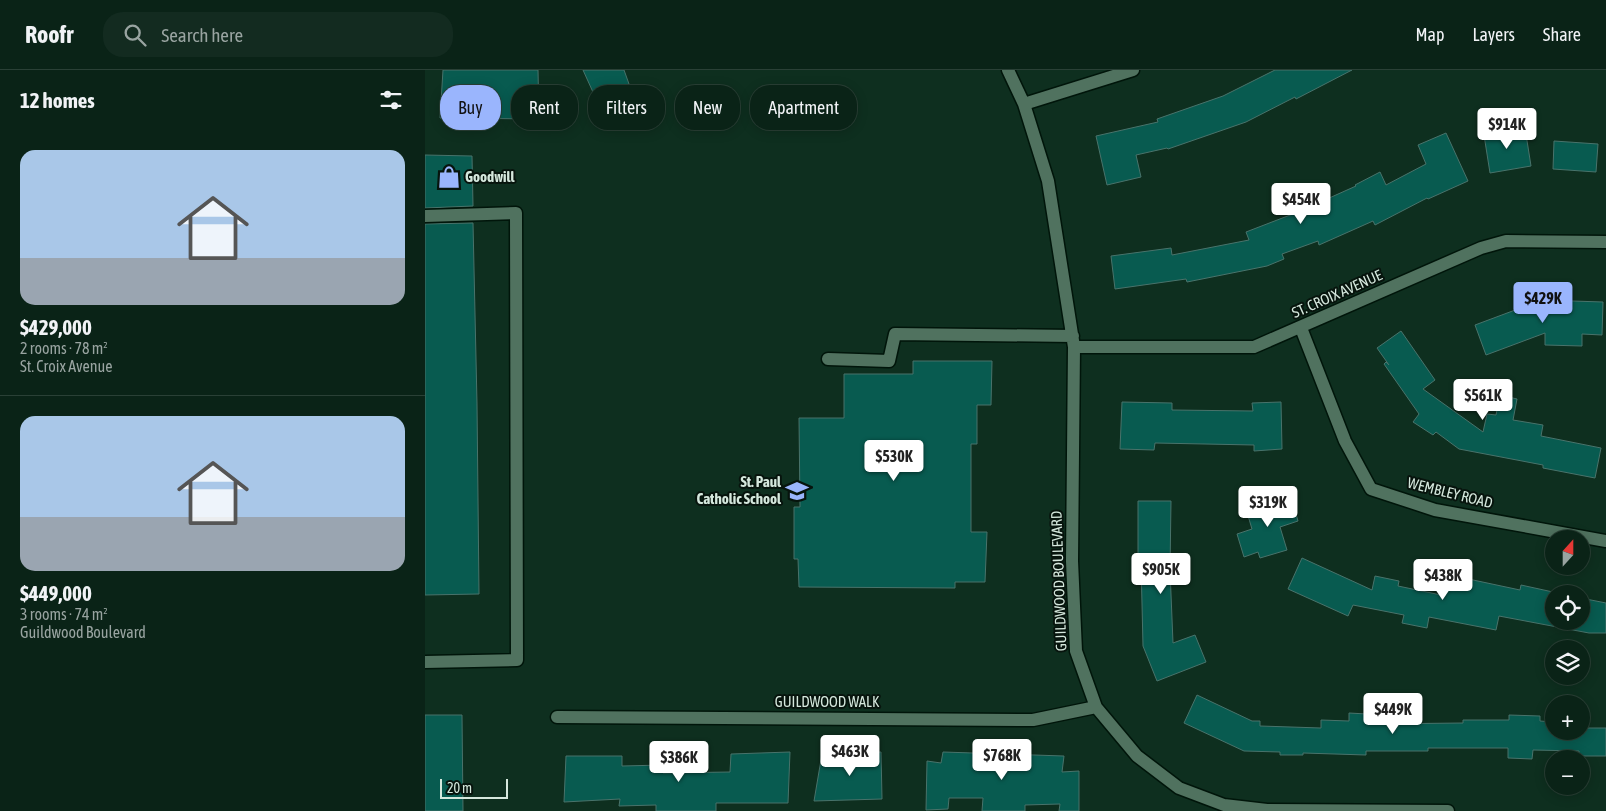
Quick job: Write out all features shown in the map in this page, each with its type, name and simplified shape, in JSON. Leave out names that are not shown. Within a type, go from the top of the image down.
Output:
[{"type":"street","name":"GUILDWOOD BOULEVARD","points":[[1008,70],[1024,104],[1048,181],[1073,342],[1071,561],[1076,652],[1096,707],[1137,756],[1179,788],[1224,805],[1267,810],[1449,811]]},
{"type":"street","points":[[1024,104],[1133,70]]},
{"type":"street","points":[[425,216],[516,213],[517,660],[425,662]]},
{"type":"street","name":"ST. CROIX AVENUE","points":[[828,359],[889,361],[895,334],[1254,348],[1481,248],[1506,242],[1606,242]]},
{"type":"street","name":"WEMBLEY ROAD","points":[[1301,328],[1345,440],[1371,489],[1435,510],[1606,541]]},
{"type":"street","name":"GUILDWOOD WALK","points":[[557,717],[1033,720],[1096,707]]},
{"type":"building","points":[[443,70],[538,70],[538,85],[511,85],[511,119],[501,119],[501,85],[442,85]]},
{"type":"building","points":[[583,70],[624,70],[629,84],[627,85],[590,85]]},
{"type":"building","points":[[1275,70],[1352,70],[1246,122],[1168,149],[1136,155],[1141,177],[1107,185],[1096,136],[1158,122],[1157,119],[1223,96]]},
{"type":"building","points":[[1525,128],[1531,166],[1490,173],[1484,135]]},
{"type":"building","points":[[1446,133],[1468,181],[1427,198],[1375,225],[1373,221],[1319,245],[1318,241],[1282,254],[1284,259],[1267,266],[1187,282],[1186,279],[1115,289],[1111,256],[1171,248],[1172,255],[1249,240],[1246,232],[1298,212],[1356,186],[1380,172],[1386,185],[1426,164],[1418,145]]},
{"type":"building","points":[[1554,141],[1598,144],[1596,172],[1553,169]]},
{"type":"building","name":"Goodwill","points":[[425,155],[472,156],[473,206],[425,208]]},
{"type":"building","points":[[473,223],[479,594],[425,595],[425,224]]},
{"type":"building","points":[[1542,300],[1603,302],[1602,335],[1582,334],[1582,346],[1545,345],[1545,333],[1486,355],[1475,325]]},
{"type":"building","points":[[1401,331],[1435,380],[1423,389],[1483,432],[1487,414],[1496,415],[1500,395],[1517,399],[1513,420],[1543,425],[1541,436],[1601,448],[1595,478],[1543,468],[1543,465],[1459,449],[1436,432],[1433,435],[1413,422],[1419,414],[1384,364],[1386,362],[1389,365],[1377,348]]},
{"type":"building","points":[[913,361],[992,361],[991,405],[977,405],[977,444],[971,444],[971,532],[987,532],[985,582],[955,582],[955,588],[799,587],[798,559],[794,559],[794,507],[800,507],[799,418],[844,418],[844,374],[913,374]]},
{"type":"building","points":[[1122,402],[1172,403],[1172,410],[1253,411],[1252,403],[1281,402],[1282,449],[1254,451],[1254,445],[1155,443],[1154,450],[1120,449]]},
{"type":"building","points":[[1291,496],[1298,521],[1280,527],[1287,550],[1260,558],[1258,552],[1244,557],[1237,534],[1252,529],[1246,509]]},
{"type":"building","points":[[1138,501],[1171,501],[1170,570],[1173,643],[1195,635],[1206,662],[1157,681],[1143,646],[1141,562],[1138,562]]},
{"type":"building","points":[[1302,558],[1372,590],[1375,576],[1399,581],[1398,586],[1441,595],[1445,574],[1520,590],[1521,585],[1545,590],[1545,625],[1499,616],[1496,630],[1429,617],[1427,628],[1402,623],[1404,615],[1353,605],[1348,616],[1288,589]]},
{"type":"building","points":[[1590,600],[1606,603],[1606,633],[1589,633],[1573,630],[1590,630]]},
{"type":"building","points":[[1197,695],[1252,721],[1260,721],[1260,726],[1321,728],[1321,720],[1349,721],[1349,713],[1367,714],[1367,724],[1463,723],[1463,720],[1509,720],[1509,715],[1540,716],[1540,721],[1545,721],[1545,740],[1590,740],[1590,728],[1606,728],[1606,756],[1590,756],[1590,750],[1533,750],[1532,759],[1508,758],[1508,748],[1428,748],[1428,751],[1366,751],[1366,755],[1303,753],[1303,755],[1280,755],[1280,752],[1244,751],[1184,723]]},
{"type":"building","points":[[425,715],[462,715],[463,811],[425,811]]},
{"type":"building","points":[[790,752],[788,803],[716,803],[716,811],[656,811],[656,805],[619,806],[620,799],[564,802],[566,756],[622,756],[622,766],[663,765],[663,773],[730,772],[731,754]]},
{"type":"building","points":[[881,752],[882,799],[814,801],[822,754]]},
{"type":"building","points":[[943,752],[1064,756],[1062,772],[1079,771],[1079,811],[1059,811],[1060,804],[1025,805],[1025,811],[982,811],[983,798],[949,798],[948,809],[926,810],[927,761],[941,763]]},
{"type":"place","name":"Goodwill","points":[[449,177]]},
{"type":"place","name":"St. Paul Catholic School","points":[[797,491]]}]
